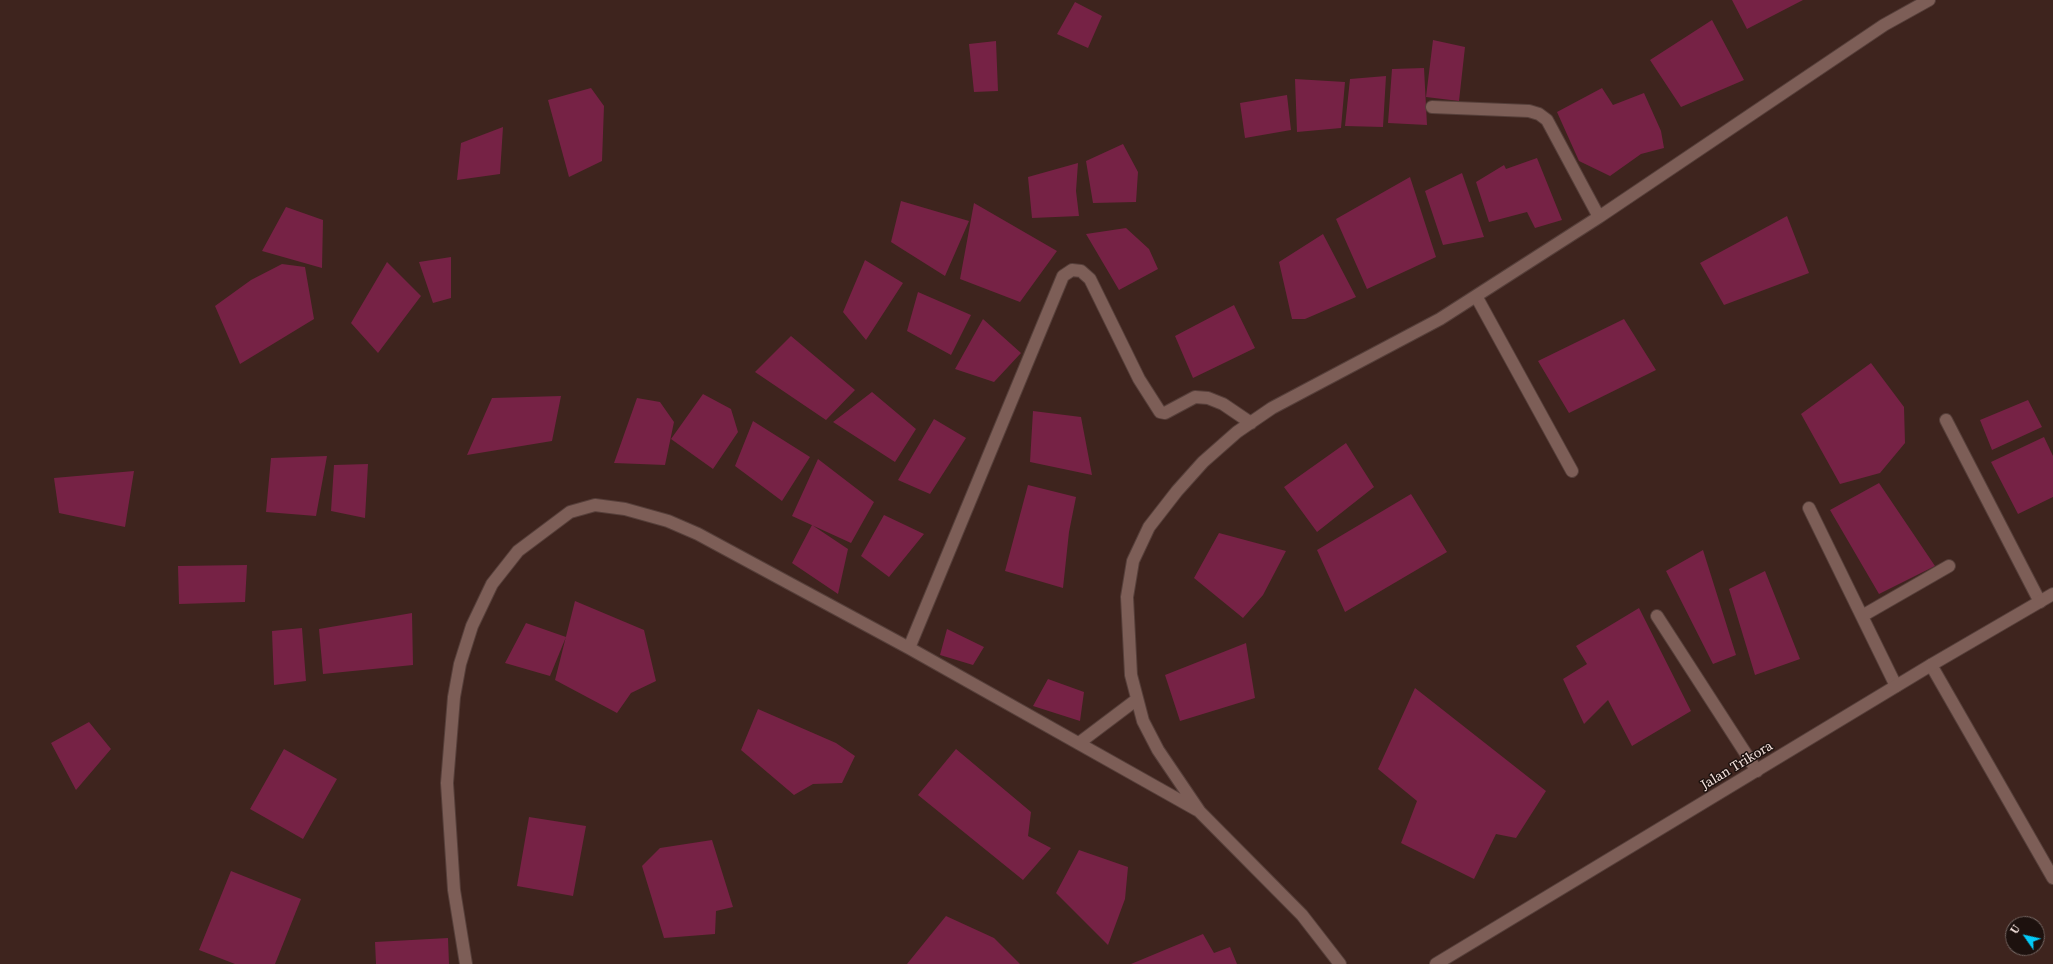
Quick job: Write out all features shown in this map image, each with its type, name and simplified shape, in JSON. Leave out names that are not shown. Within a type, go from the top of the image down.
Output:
[{"type":"street","points":[[1340,964],[1302,915],[1200,812],[1158,750],[1143,721],[1130,675],[1128,597],[1133,561],[1149,527],[1177,491],[1203,462],[1272,408],[1440,319],[1599,217],[1884,25],[1929,0]]},
{"type":"street","points":[[1432,108],[1529,111],[1540,114],[1546,120],[1599,217]]},
{"type":"street","points":[[909,648],[1063,276],[1072,270],[1081,271],[1090,279],[1139,379],[1160,412],[1165,413],[1196,397],[1208,398],[1223,404],[1251,423]]},
{"type":"street","points":[[1476,296],[1572,471]]},
{"type":"street","points":[[1946,420],[2040,602]]},
{"type":"street","points":[[466,964],[454,890],[447,783],[454,696],[460,664],[472,626],[492,584],[518,551],[570,512],[596,505],[625,509],[668,521],[698,534],[909,648],[1200,812]]},
{"type":"street","points":[[1809,508],[1896,686]]},
{"type":"street","points":[[1862,616],[1948,566]]},
{"type":"street","name":"Jalan Trikora","points":[[1436,964],[1758,771],[1931,665],[2053,594]]},
{"type":"street","points":[[1657,616],[1758,771]]},
{"type":"street","points":[[1931,665],[2052,874]]},
{"type":"street","points":[[1079,743],[1136,700]]},
{"type":"building","points":[[1732,0],[1803,0],[1747,29]]},
{"type":"building","points":[[1075,2],[1102,16],[1088,48],[1057,34]]},
{"type":"building","points":[[1712,20],[1744,80],[1681,107],[1650,60]]},
{"type":"building","points":[[1433,40],[1465,47],[1459,101],[1426,97]]},
{"type":"building","points":[[996,41],[998,91],[974,92],[969,44]]},
{"type":"building","points":[[1424,68],[1427,125],[1388,123],[1392,69]]},
{"type":"building","points":[[1386,76],[1383,127],[1345,126],[1350,79]]},
{"type":"building","points":[[1295,79],[1345,82],[1341,128],[1297,132]]},
{"type":"building","points":[[591,88],[604,106],[602,161],[569,177],[548,100]]},
{"type":"building","points":[[1602,88],[1613,105],[1644,93],[1661,131],[1664,148],[1641,154],[1610,176],[1579,161],[1557,112]]},
{"type":"building","points":[[1287,95],[1291,130],[1245,138],[1240,103]]},
{"type":"building","points":[[503,127],[500,174],[457,180],[461,143]]},
{"type":"building","points":[[1123,144],[1138,172],[1136,202],[1093,203],[1086,161]]},
{"type":"building","points":[[1537,158],[1562,220],[1535,228],[1527,212],[1489,222],[1476,182],[1504,165],[1506,169]]},
{"type":"building","points":[[1078,163],[1076,191],[1079,216],[1032,218],[1028,177]]},
{"type":"building","points":[[1462,173],[1484,237],[1443,245],[1425,191]]},
{"type":"building","points":[[1410,177],[1436,257],[1367,289],[1336,219]]},
{"type":"building","points":[[901,201],[969,221],[945,276],[891,242]]},
{"type":"building","points":[[974,203],[1057,251],[1020,302],[960,279]]},
{"type":"building","points":[[286,207],[323,220],[322,268],[262,251]]},
{"type":"building","points":[[1787,216],[1809,273],[1724,305],[1700,263]]},
{"type":"building","points":[[1126,228],[1149,249],[1158,269],[1119,290],[1086,234]]},
{"type":"building","points":[[1323,234],[1356,297],[1305,319],[1292,319],[1279,262]]},
{"type":"building","points":[[451,257],[451,298],[433,303],[419,262]]},
{"type":"building","points":[[865,260],[903,283],[866,340],[843,312]]},
{"type":"building","points":[[387,262],[421,296],[378,353],[351,323]]},
{"type":"building","points":[[282,264],[305,267],[314,319],[240,364],[215,306],[251,280]]},
{"type":"building","points":[[918,292],[971,315],[951,355],[907,331]]},
{"type":"building","points":[[1234,305],[1255,348],[1193,378],[1175,336]]},
{"type":"building","points":[[983,319],[1021,353],[994,382],[955,369]]},
{"type":"building","points":[[1624,319],[1656,370],[1569,413],[1538,361]]},
{"type":"building","points":[[791,336],[855,390],[826,420],[755,372]]},
{"type":"building","points":[[1871,363],[1904,407],[1905,443],[1880,473],[1840,484],[1801,414]]},
{"type":"building","points":[[872,392],[916,429],[895,462],[833,422]]},
{"type":"building","points":[[703,394],[731,409],[738,432],[713,469],[671,439]]},
{"type":"building","points":[[561,396],[552,441],[467,455],[492,398]]},
{"type":"building","points":[[637,398],[660,402],[674,422],[665,465],[614,463]]},
{"type":"building","points":[[2028,400],[2042,427],[1992,450],[1980,420]]},
{"type":"building","points":[[1033,411],[1081,417],[1092,475],[1030,462]]},
{"type":"building","points":[[934,419],[966,438],[930,494],[898,480]]},
{"type":"building","points":[[753,421],[810,457],[782,501],[735,466]]},
{"type":"building","points":[[2044,437],[2053,456],[2053,497],[2018,514],[1991,462]]},
{"type":"building","points":[[1346,443],[1374,487],[1317,532],[1284,487]]},
{"type":"building","points":[[327,456],[316,516],[266,512],[271,458]]},
{"type":"building","points":[[818,459],[874,502],[851,543],[792,516]]},
{"type":"building","points":[[368,464],[365,518],[331,511],[334,465]]},
{"type":"building","points":[[134,471],[125,527],[59,513],[54,478]]},
{"type":"building","points":[[1879,483],[1935,566],[1879,594],[1830,510]]},
{"type":"building","points":[[1028,485],[1076,497],[1069,532],[1063,588],[1005,571]]},
{"type":"building","points":[[1411,494],[1447,552],[1345,612],[1317,550]]},
{"type":"building","points":[[884,515],[924,534],[889,577],[861,556]]},
{"type":"building","points":[[812,525],[848,549],[838,594],[792,563]]},
{"type":"building","points":[[1219,533],[1286,551],[1263,595],[1243,618],[1194,578]]},
{"type":"building","points":[[1703,550],[1736,655],[1713,664],[1666,571]]},
{"type":"building","points":[[247,565],[245,602],[179,604],[178,566]]},
{"type":"building","points":[[1765,571],[1800,659],[1755,675],[1729,589]]},
{"type":"building","points":[[575,601],[644,630],[656,681],[631,693],[617,713],[555,680]]},
{"type":"building","points":[[1639,608],[1691,711],[1632,746],[1608,700],[1584,724],[1563,679],[1587,664],[1576,646]]},
{"type":"building","points":[[412,613],[413,665],[323,674],[319,629]]},
{"type":"building","points":[[526,623],[566,637],[550,676],[505,663]]},
{"type":"building","points":[[302,628],[306,681],[274,685],[272,631]]},
{"type":"building","points":[[947,629],[984,647],[973,665],[940,655]]},
{"type":"building","points":[[1246,643],[1255,698],[1180,721],[1165,675]]},
{"type":"building","points":[[1048,679],[1084,692],[1080,721],[1033,706]]},
{"type":"building","points":[[1415,688],[1546,791],[1516,838],[1496,834],[1474,879],[1401,843],[1417,801],[1378,769]]},
{"type":"building","points":[[758,709],[836,743],[855,756],[842,783],[813,784],[794,795],[741,750]]},
{"type":"building","points":[[89,722],[111,749],[76,790],[51,743]]},
{"type":"building","points":[[284,749],[337,779],[303,839],[250,809]]},
{"type":"building","points":[[956,749],[1031,812],[1028,836],[1051,848],[1023,880],[918,795]]},
{"type":"building","points":[[529,817],[586,826],[573,896],[517,886]]},
{"type":"building","points":[[712,840],[733,907],[716,911],[715,934],[664,938],[642,866],[660,848]]},
{"type":"building","points":[[1079,850],[1128,867],[1125,899],[1108,945],[1056,893]]},
{"type":"building","points":[[231,871],[301,899],[275,964],[235,964],[199,950]]},
{"type":"building","points":[[946,916],[994,938],[1020,964],[907,964]]},
{"type":"building","points":[[1203,934],[1214,953],[1230,947],[1237,964],[1131,964]]},
{"type":"building","points":[[448,938],[449,964],[376,964],[375,942]]}]
